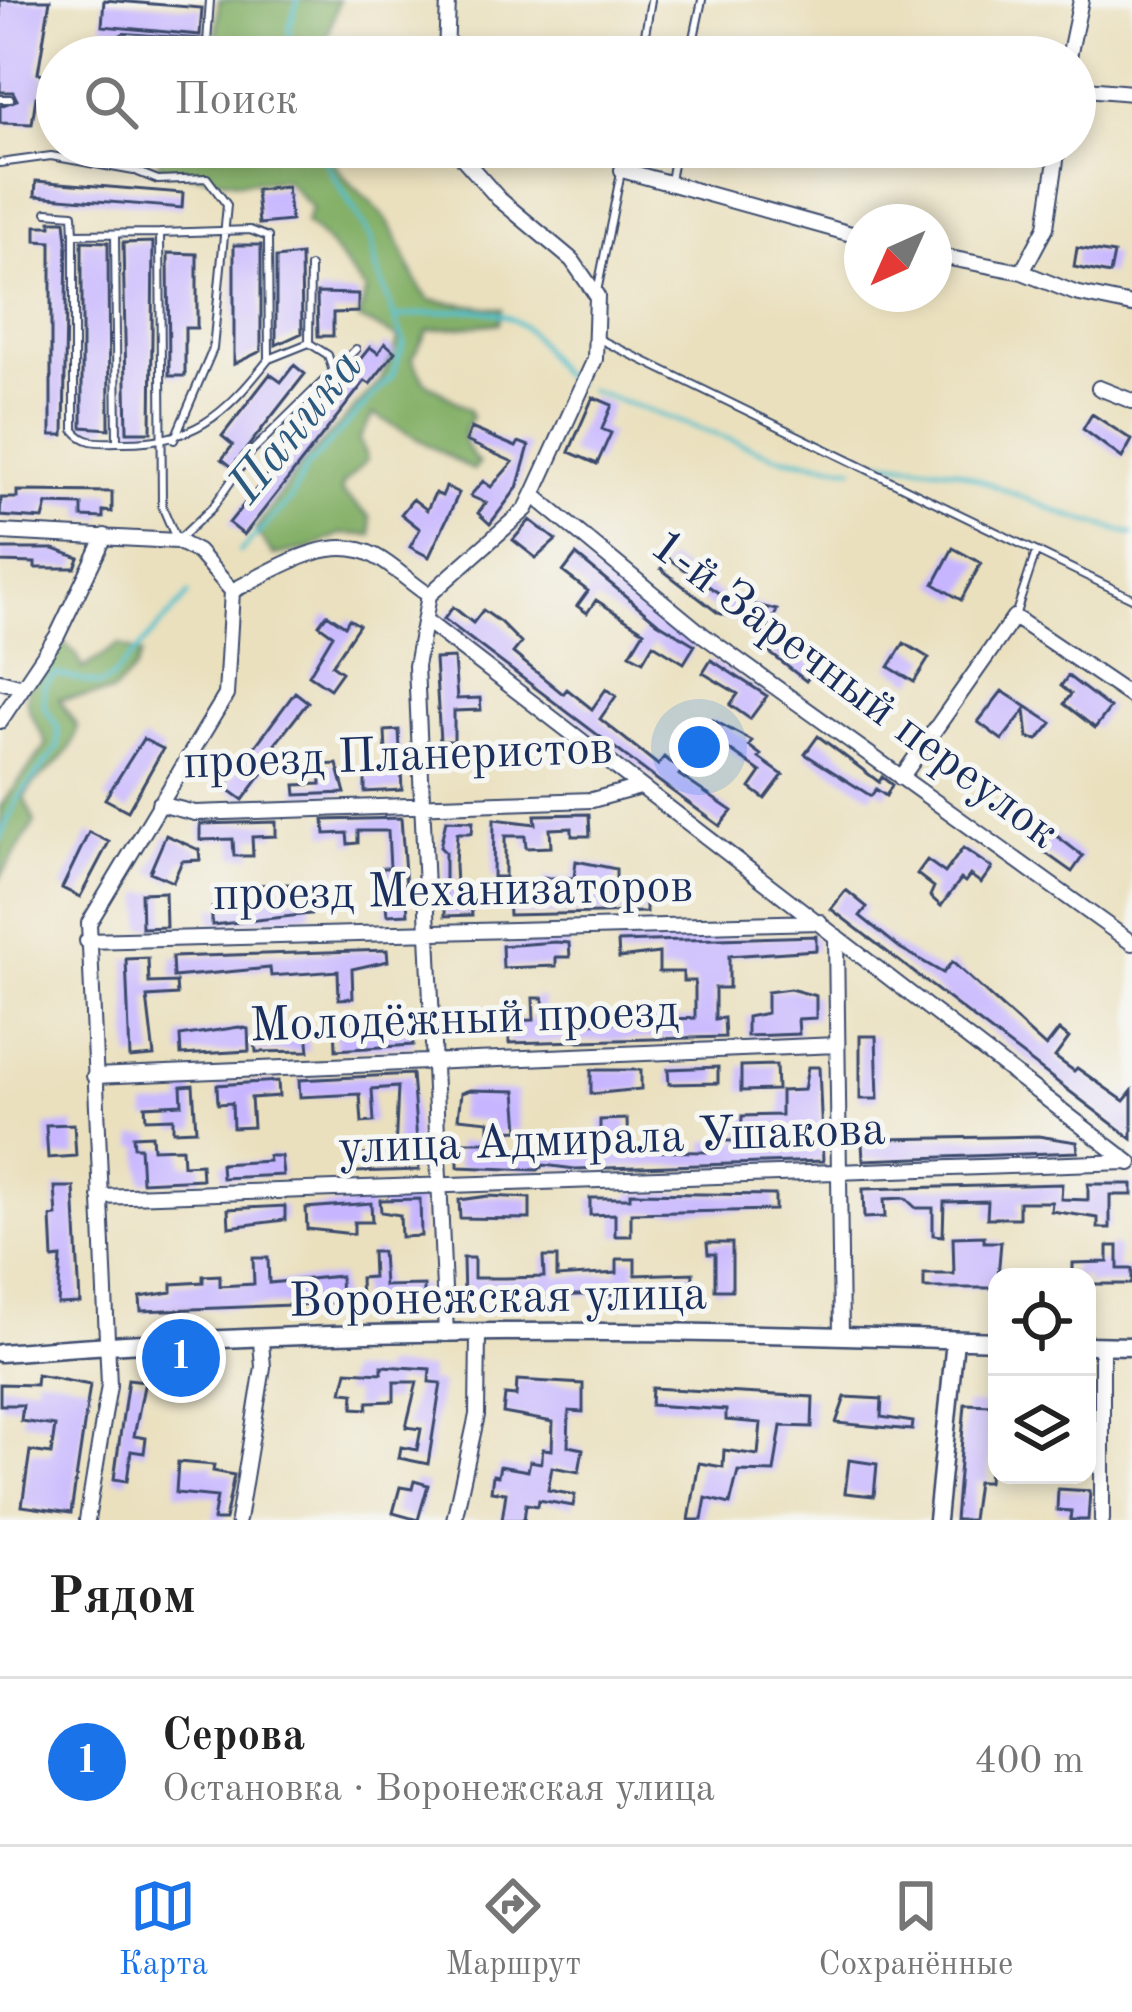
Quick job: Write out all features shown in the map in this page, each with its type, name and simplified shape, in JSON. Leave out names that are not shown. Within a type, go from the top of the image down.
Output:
[{"type":"street","points":[[447,36],[448,0]]},
{"type":"street","points":[[1073,36],[1081,0]]},
{"type":"street","points":[[1096,90],[1132,93]]},
{"type":"street","points":[[446,1334],[416,665],[429,595],[526,509],[596,359],[599,339],[597,296],[572,260],[499,199],[472,168]]},
{"type":"street","points":[[1022,272],[1046,227],[1055,168]]},
{"type":"street","points":[[622,170],[844,232]]},
{"type":"street","points":[[952,258],[1022,272],[1075,293],[1132,305]]},
{"type":"street","points":[[1099,388],[1132,401]]},
{"type":"street","name":"1-й Заречный переулок","points":[[533,496],[703,634],[1132,943]]},
{"type":"street","points":[[0,532],[170,540],[198,552],[232,591],[226,694],[98,901],[87,941],[109,1385],[88,1520]]},
{"type":"street","points":[[0,721],[19,686],[57,636],[105,536]]},
{"type":"street","points":[[232,591],[299,558],[348,547],[371,553],[429,595]]},
{"type":"street","points":[[901,778],[1014,616],[1132,697]]},
{"type":"street","points":[[426,620],[1129,1163]]},
{"type":"street","points":[[0,681],[19,686]]},
{"type":"street","name":"проезд Планеристов","points":[[159,804],[195,813],[419,802],[592,800],[640,787]]},
{"type":"street","name":"проезд Механизаторов","points":[[87,941],[820,922]]},
{"type":"street","points":[[836,936],[843,1172],[841,1335]]},
{"type":"street","name":"Молодёжный проезд","points":[[94,1076],[431,1058],[837,1045]]},
{"type":"street","name":"улица Адмирала Ушакова","points":[[100,1197],[1129,1163]]},
{"type":"street","name":"Воронежская улица","points":[[0,1353],[446,1334],[841,1335],[988,1341]]},
{"type":"street","points":[[454,1520],[477,1415],[478,1334]]},
{"type":"street","points":[[937,1520],[955,1340]]},
{"type":"street","points":[[238,1520],[263,1367],[260,1341]]},
{"type":"street","points":[[1096,1345],[1132,1346]]},
{"type":"street","points":[[1095,1376],[1102,1520]]},
{"type":"lane","points":[[207,36],[210,0]]},
{"type":"lane","points":[[645,36],[651,0]]},
{"type":"lane","points":[[694,36],[702,0]]},
{"type":"lane","points":[[0,99],[10,99]]},
{"type":"lane","points":[[0,163],[36,158]]},
{"type":"lane","points":[[116,168],[158,180],[207,178],[227,205],[213,349],[173,440]]},
{"type":"lane","points":[[134,168],[138,172]]},
{"type":"lane","points":[[670,185],[673,168]]},
{"type":"lane","points":[[597,296],[622,170]]},
{"type":"lane","points":[[47,212],[73,214],[74,430],[82,440],[173,440],[211,417],[269,359],[309,343]]},
{"type":"lane","points":[[74,234],[222,229],[250,230],[268,237],[269,359]]},
{"type":"lane","points":[[160,233],[162,506],[170,540],[213,507],[267,434],[334,375],[356,349]]},
{"type":"lane","points":[[116,234],[117,442]]},
{"type":"lane","points":[[309,343],[310,267]]},
{"type":"lane","points":[[599,339],[1132,598]]},
{"type":"lane","points":[[309,343],[328,355],[334,375]]},
{"type":"lane","points":[[1014,616],[1036,551]]},
{"type":"green space","points":[[219,0],[339,0],[328,36],[216,36]]},
{"type":"green space","points":[[158,168],[338,168],[388,222],[429,300],[502,309],[499,323],[428,330],[412,358],[424,381],[469,410],[472,417],[464,436],[479,464],[473,470],[373,414],[359,439],[367,460],[342,486],[342,493],[370,517],[372,535],[340,534],[311,548],[273,555],[255,530],[301,465],[380,382],[399,338],[359,319],[366,290],[305,223],[312,208],[285,180],[238,182]]},
{"type":"green space","points":[[65,644],[83,669],[119,644],[141,655],[135,669],[112,693],[59,699],[77,726],[74,739],[24,798],[35,822],[0,878],[0,807],[46,746],[28,707],[29,685],[45,661]]},
{"type":"building","points":[[0,0],[50,0],[44,36],[36,36],[32,124],[0,123],[0,106],[17,100],[13,92],[0,92]]},
{"type":"building","points":[[104,0],[202,8],[200,35],[102,26]]},
{"type":"building","points":[[36,181],[183,193],[182,208],[35,196]]},
{"type":"building","points":[[287,187],[291,221],[259,224],[256,190]]},
{"type":"building","points":[[51,221],[65,221],[67,240],[64,435],[51,435],[51,242],[36,241],[36,226],[51,226]]},
{"type":"building","points":[[82,241],[108,242],[109,429],[82,427]]},
{"type":"building","points":[[153,242],[151,432],[127,432],[123,243]]},
{"type":"building","points":[[234,245],[261,245],[261,351],[234,364]]},
{"type":"building","points":[[1077,248],[1114,254],[1110,274],[1074,267]]},
{"type":"building","points":[[168,253],[197,254],[197,328],[185,328],[185,376],[169,376]]},
{"type":"building","points":[[301,255],[302,333],[276,345],[276,258]]},
{"type":"building","points":[[317,293],[358,294],[358,312],[333,313],[333,336],[318,336]]},
{"type":"building","points":[[385,343],[395,352],[370,384],[365,381],[244,535],[229,523],[370,347],[378,353]]},
{"type":"building","points":[[294,365],[305,374],[232,467],[222,459],[233,445],[222,436],[270,374],[281,382]]},
{"type":"building","points":[[593,397],[612,405],[602,429],[611,433],[597,464],[569,452]]},
{"type":"building","points":[[1092,414],[1132,440],[1122,458],[1083,429]]},
{"type":"building","points":[[471,428],[516,447],[519,442],[529,446],[517,488],[490,524],[478,513],[486,503],[470,496],[483,481],[491,487],[513,462],[466,441]]},
{"type":"building","points":[[446,487],[459,493],[429,557],[410,547],[420,529],[401,514],[413,499],[427,510],[435,493],[442,496]]},
{"type":"building","points":[[17,491],[112,492],[112,512],[103,511],[103,518],[82,517],[82,505],[47,504],[43,519],[0,516],[1,498],[17,498]]},
{"type":"building","points":[[530,520],[556,540],[536,558],[513,540]]},
{"type":"building","points":[[953,548],[981,563],[961,600],[934,584]]},
{"type":"building","points":[[0,549],[54,549],[79,558],[75,568],[35,568],[35,563],[0,562]]},
{"type":"building","points":[[576,555],[657,622],[695,645],[684,663],[653,644],[643,661],[630,654],[644,631],[596,600],[587,613],[577,606],[588,591],[563,572]]},
{"type":"building","points":[[669,559],[726,598],[777,610],[769,629],[718,613],[661,569]]},
{"type":"building","points":[[453,607],[473,623],[483,610],[500,622],[521,643],[513,653],[563,694],[567,689],[592,709],[606,689],[616,696],[600,719],[658,765],[664,757],[682,771],[679,775],[732,811],[720,826],[668,788],[444,619]]},
{"type":"building","points":[[327,614],[345,626],[349,619],[359,625],[332,665],[342,672],[330,689],[309,675],[333,635],[319,625]]},
{"type":"building","points":[[776,626],[789,635],[782,644],[815,668],[806,681],[761,646]]},
{"type":"building","points":[[904,643],[929,658],[914,682],[889,667]]},
{"type":"building","points":[[454,658],[457,699],[480,698],[481,710],[454,711],[454,741],[440,741],[435,659]]},
{"type":"building","points":[[711,660],[767,696],[750,719],[730,705],[738,694],[703,673]]},
{"type":"building","points":[[1068,676],[1110,708],[1095,728],[1064,704],[1071,694],[1061,686]]},
{"type":"building","points":[[1002,691],[1052,723],[1038,740],[1028,738],[1025,710],[1002,740],[978,722]]},
{"type":"building","points":[[295,692],[308,702],[262,761],[268,766],[243,800],[225,787]]},
{"type":"building","points":[[713,720],[752,741],[749,746],[759,758],[783,775],[765,799],[750,788],[761,772],[704,732]]},
{"type":"building","points":[[399,730],[402,790],[365,792],[365,776],[387,775],[385,731]]},
{"type":"building","points":[[818,736],[879,782],[882,777],[892,785],[886,796],[876,789],[871,796],[805,754]]},
{"type":"building","points":[[143,739],[163,749],[128,811],[105,799]]},
{"type":"building","points":[[337,764],[345,793],[296,795],[295,785],[321,784],[320,765]]},
{"type":"building","points":[[589,814],[590,836],[572,836],[572,828],[550,829],[551,847],[526,848],[525,836],[505,836],[505,877],[493,877],[494,819],[536,824],[535,815]]},
{"type":"building","points":[[401,818],[408,914],[387,915],[382,868],[390,868],[388,831],[358,831],[358,843],[348,844],[347,833],[325,834],[324,820]]},
{"type":"building","points":[[446,820],[473,821],[472,833],[457,833],[455,865],[457,905],[471,905],[472,915],[445,916],[445,852],[440,847]]},
{"type":"building","points":[[276,822],[276,836],[252,837],[253,856],[234,856],[233,839],[200,840],[200,824]]},
{"type":"building","points":[[89,832],[109,842],[80,897],[62,888]]},
{"type":"building","points":[[1053,833],[1083,856],[1072,872],[1041,850]]},
{"type":"building","points":[[166,835],[199,850],[200,860],[182,861],[173,882],[150,872]]},
{"type":"building","points":[[963,848],[992,868],[981,883],[970,875],[965,882],[961,879],[941,906],[930,896],[934,887],[917,874],[927,860],[945,873]]},
{"type":"building","points":[[576,861],[616,869],[616,890],[646,890],[646,912],[509,915],[508,896],[532,896],[532,887],[544,886],[544,878],[574,878]]},
{"type":"building","points":[[288,884],[289,898],[311,897],[311,914],[212,925],[212,908],[239,907],[239,899],[252,898],[252,885]]},
{"type":"building","points":[[846,890],[867,907],[860,916],[900,948],[943,973],[952,962],[1046,1047],[1059,1030],[1069,1038],[1055,1057],[1074,1071],[1077,1068],[1124,1101],[1132,1091],[1132,1139],[831,909]]},
{"type":"building","points":[[165,892],[166,927],[142,928],[141,893]]},
{"type":"building","points":[[816,936],[816,950],[729,956],[729,988],[715,988],[715,1019],[724,1018],[725,1037],[509,1043],[509,1021],[534,1020],[533,998],[543,998],[544,1020],[606,1023],[695,1018],[695,981],[683,981],[683,972],[659,972],[659,953],[619,958],[618,942]]},
{"type":"building","points":[[569,943],[570,957],[556,957],[556,966],[503,968],[502,946]]},
{"type":"building","points":[[387,950],[388,961],[352,969],[353,998],[339,999],[338,971],[271,976],[270,968],[173,977],[172,957]]},
{"type":"building","points":[[148,958],[149,983],[176,982],[177,995],[147,997],[154,1056],[130,1058],[126,959]]},
{"type":"building","points":[[790,989],[816,996],[816,1018],[798,1019],[799,1034],[747,1036],[747,1017],[767,1013],[767,992]]},
{"type":"building","points":[[359,1020],[360,1032],[412,1030],[413,1045],[336,1050],[335,1021]]},
{"type":"building","points":[[248,1029],[249,1051],[181,1055],[180,1036]]},
{"type":"building","points":[[307,1031],[309,1051],[256,1052],[255,1041],[295,1039],[295,1032]]},
{"type":"building","points":[[860,1036],[876,1036],[878,1099],[860,1099]]},
{"type":"building","points":[[776,1065],[777,1090],[741,1091],[741,1066]]},
{"type":"building","points":[[718,1067],[718,1083],[669,1084],[668,1069]]},
{"type":"building","points":[[808,1067],[819,1067],[823,1161],[575,1169],[544,1165],[538,1170],[458,1167],[458,1142],[489,1142],[489,1121],[458,1118],[461,1093],[470,1090],[516,1091],[519,1130],[500,1131],[500,1155],[539,1155],[539,1142],[575,1142],[575,1153],[600,1153],[600,1120],[627,1119],[628,1151],[706,1152],[705,1141],[741,1141],[742,1116],[781,1115],[781,1091],[804,1090]]},
{"type":"building","points":[[591,1070],[641,1070],[641,1089],[591,1094]]},
{"type":"building","points":[[412,1074],[419,1170],[355,1172],[355,1161],[365,1161],[364,1155],[395,1153],[398,1087],[372,1089],[374,1122],[362,1123],[360,1094],[300,1097],[299,1080]]},
{"type":"building","points":[[278,1081],[279,1096],[251,1098],[253,1127],[233,1128],[232,1103],[218,1104],[217,1085]]},
{"type":"building","points":[[193,1085],[196,1130],[173,1131],[173,1118],[146,1119],[145,1106],[182,1104],[181,1086]]},
{"type":"building","points":[[74,1124],[76,1156],[48,1158],[46,1125]]},
{"type":"building","points":[[152,1135],[153,1149],[182,1148],[183,1165],[201,1164],[202,1179],[142,1182],[140,1147],[134,1147],[133,1136]]},
{"type":"building","points":[[1038,1136],[1077,1142],[1078,1152],[863,1160],[862,1143],[885,1139]]},
{"type":"building","points":[[268,1156],[281,1156],[283,1175],[222,1178],[221,1164],[269,1161]]},
{"type":"building","points":[[1062,1184],[1061,1199],[1088,1200],[1088,1184],[1132,1184],[1132,1195],[1110,1195],[1110,1228],[1098,1228],[1098,1218],[1051,1211],[1052,1202],[1019,1202],[1019,1218],[987,1218],[988,1201],[944,1202],[943,1236],[933,1235],[933,1208],[916,1208],[905,1198],[884,1199],[885,1217],[864,1218],[863,1189]]},
{"type":"building","points":[[55,1187],[74,1187],[80,1303],[58,1304],[61,1258],[53,1259],[51,1217],[57,1216]]},
{"type":"building","points":[[630,1193],[775,1195],[775,1210],[631,1213],[631,1236],[615,1236],[615,1214],[590,1215],[590,1198],[630,1198]]},
{"type":"building","points":[[530,1198],[530,1219],[460,1218],[459,1200]]},
{"type":"building","points":[[420,1199],[421,1236],[401,1237],[400,1215],[381,1212],[380,1200]]},
{"type":"building","points":[[371,1203],[372,1222],[354,1222],[354,1234],[307,1229],[306,1208]]},
{"type":"building","points":[[285,1206],[285,1220],[229,1227],[228,1209]]},
{"type":"building","points":[[984,1236],[984,1242],[1001,1242],[999,1268],[988,1268],[988,1288],[924,1288],[924,1274],[954,1274],[953,1237]]},
{"type":"building","points":[[707,1243],[732,1243],[732,1290],[715,1290],[715,1254],[708,1254]]},
{"type":"building","points":[[1108,1246],[1118,1246],[1118,1269],[1132,1269],[1132,1284],[1096,1284],[1096,1268],[1073,1268],[1073,1263],[1108,1262]]},
{"type":"building","points":[[372,1252],[382,1252],[384,1286],[424,1285],[424,1299],[361,1301],[360,1278],[373,1277]]},
{"type":"building","points":[[543,1257],[557,1257],[557,1277],[617,1273],[617,1259],[635,1259],[635,1275],[693,1273],[692,1292],[464,1298],[463,1258],[474,1258],[474,1278],[504,1278],[544,1277]]},
{"type":"building","points":[[253,1258],[268,1258],[269,1283],[340,1276],[341,1303],[141,1311],[140,1297],[172,1292],[172,1284],[203,1282],[203,1276],[220,1275],[220,1286],[254,1284]]},
{"type":"building","points":[[382,1366],[430,1369],[429,1382],[441,1383],[428,1464],[399,1458],[401,1447],[417,1450],[421,1429],[406,1427],[417,1382],[394,1382],[394,1401],[368,1402],[367,1409],[353,1408],[354,1393],[342,1392],[347,1371],[382,1373]]},
{"type":"building","points":[[37,1375],[90,1385],[71,1513],[22,1506],[30,1451],[51,1454],[55,1426],[21,1421],[23,1405],[0,1405],[0,1384],[36,1385]]},
{"type":"building","points":[[128,1379],[145,1381],[134,1436],[146,1438],[144,1453],[131,1451],[127,1481],[114,1479]]},
{"type":"building","points":[[517,1380],[583,1384],[583,1412],[569,1411],[568,1446],[583,1449],[579,1472],[552,1467],[548,1490],[575,1495],[573,1506],[539,1500],[538,1506],[526,1504],[524,1520],[502,1520],[506,1493],[491,1491],[493,1475],[498,1476],[500,1466],[528,1471],[530,1461],[541,1463],[543,1449],[552,1450],[553,1422],[503,1413],[505,1395],[516,1396]]},
{"type":"building","points":[[652,1388],[813,1397],[812,1427],[781,1426],[774,1472],[738,1471],[730,1504],[706,1498],[702,1520],[689,1520],[699,1463],[723,1467],[724,1450],[758,1455],[761,1423],[726,1420],[726,1410],[651,1405]]},
{"type":"building","points":[[845,1397],[882,1399],[881,1417],[913,1422],[912,1430],[836,1423]]},
{"type":"building","points":[[965,1404],[988,1405],[988,1482],[977,1482],[972,1520],[955,1520]]},
{"type":"building","points":[[849,1460],[877,1464],[874,1496],[845,1493]]},
{"type":"building","points":[[178,1462],[214,1465],[213,1471],[234,1475],[225,1520],[213,1520],[217,1497],[176,1493]]},
{"type":"building","points":[[414,1481],[428,1485],[418,1520],[393,1513],[400,1487],[412,1489]]},
{"type":"building","points":[[1058,1489],[1090,1491],[1088,1520],[1070,1520],[1071,1511],[1057,1510]]},
{"type":"waterway","name":"Паника","points":[[290,36],[298,0]]},
{"type":"waterway","name":"Паника","points":[[240,552],[290,500],[306,468],[392,376],[404,343],[376,267],[372,240],[329,168]]},
{"type":"waterway","points":[[397,317],[474,310],[509,318],[524,327],[559,372],[575,384]]},
{"type":"waterway","points":[[590,390],[779,457],[853,468]]},
{"type":"waterway","points":[[872,460],[956,470],[1066,515],[1132,534]]},
{"type":"waterway","name":"Паника","points":[[0,839],[16,801],[58,747],[58,728],[44,706],[44,686],[55,674],[100,685],[111,679],[189,594]]},
{"type":"place","name":"Серова","points":[[181,1358]]}]
